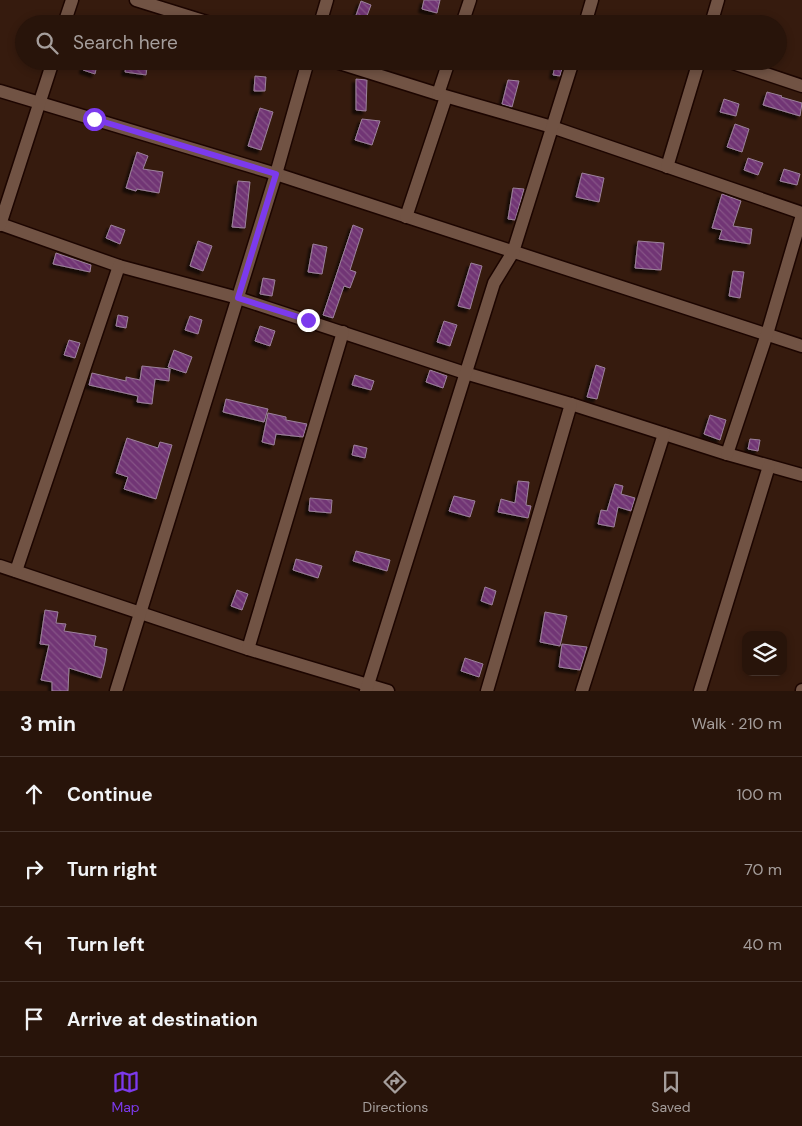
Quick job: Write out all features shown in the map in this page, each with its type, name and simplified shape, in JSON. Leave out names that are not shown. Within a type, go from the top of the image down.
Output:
[{"type":"street","points":[[67,15],[72,0]]},
{"type":"street","points":[[136,0],[184,15]]},
{"type":"street","points":[[323,15],[327,0]]},
{"type":"street","points":[[465,15],[470,0]]},
{"type":"street","points":[[587,15],[592,0]]},
{"type":"street","points":[[714,15],[718,0]]},
{"type":"street","points":[[50,70],[0,225],[120,266],[238,298],[466,373],[802,476]]},
{"type":"street","points":[[116,691],[276,174],[305,70]]},
{"type":"street","points":[[361,70],[442,96],[552,127],[802,214],[767,334],[726,454]]},
{"type":"street","points":[[406,217],[448,70]]},
{"type":"street","points":[[366,688],[494,283],[513,252],[570,70]]},
{"type":"street","points":[[667,167],[696,70]]},
{"type":"street","points":[[754,70],[802,86]]},
{"type":"street","points":[[0,91],[276,174],[802,346]]},
{"type":"street","points":[[16,571],[120,266]]},
{"type":"street","points":[[248,649],[343,332]]},
{"type":"street","points":[[487,691],[571,404]]},
{"type":"street","points":[[582,691],[664,434]]},
{"type":"street","points":[[700,691],[769,466]]},
{"type":"street","points":[[0,566],[366,688],[388,691]]},
{"type":"building","points":[[424,0],[440,0],[437,13],[422,9]]},
{"type":"building","points":[[361,1],[371,5],[367,15],[356,15]]},
{"type":"building","points":[[83,70],[96,70],[95,74]]},
{"type":"building","points":[[125,70],[147,70],[146,75],[125,72]]},
{"type":"building","points":[[554,70],[562,70],[560,76],[553,75]]},
{"type":"building","points":[[255,76],[266,77],[265,91],[254,91]]},
{"type":"building","points":[[356,79],[367,80],[366,111],[356,110]]},
{"type":"building","points":[[508,80],[519,81],[512,107],[502,104]]},
{"type":"building","points":[[767,92],[802,103],[800,116],[763,105]]},
{"type":"building","points":[[724,99],[739,104],[736,116],[720,112]]},
{"type":"building","points":[[260,108],[273,112],[261,150],[248,146]]},
{"type":"building","points":[[362,119],[380,121],[372,145],[355,140]]},
{"type":"building","points":[[735,124],[749,129],[742,152],[727,147]]},
{"type":"building","points":[[137,152],[148,156],[143,169],[163,172],[159,193],[126,188]]},
{"type":"building","points":[[748,158],[763,163],[758,175],[744,170]]},
{"type":"building","points":[[784,169],[800,174],[797,185],[780,181]]},
{"type":"building","points":[[582,173],[604,178],[599,202],[576,197]]},
{"type":"building","points":[[238,181],[250,182],[245,228],[232,227]]},
{"type":"building","points":[[513,188],[524,189],[515,220],[508,219]]},
{"type":"building","points":[[722,194],[741,201],[733,226],[752,229],[750,244],[719,239],[722,230],[712,228]]},
{"type":"building","points":[[111,225],[125,230],[120,244],[106,238]]},
{"type":"building","points":[[353,225],[363,229],[350,270],[356,272],[350,288],[344,286],[333,318],[323,315]]},
{"type":"building","points":[[198,241],[212,246],[203,271],[190,266]]},
{"type":"building","points":[[638,241],[664,243],[661,270],[635,268]]},
{"type":"building","points":[[313,244],[327,247],[322,274],[308,272]]},
{"type":"building","points":[[56,253],[91,265],[90,272],[53,264]]},
{"type":"building","points":[[471,263],[482,266],[470,309],[458,306]]},
{"type":"building","points":[[733,271],[744,272],[740,298],[729,296]]},
{"type":"building","points":[[263,278],[275,280],[272,296],[260,294]]},
{"type":"building","points":[[118,315],[128,317],[126,328],[116,326]]},
{"type":"building","points":[[190,316],[202,320],[198,334],[185,330]]},
{"type":"building","points":[[444,321],[457,325],[450,346],[437,342]]},
{"type":"building","points":[[260,326],[275,331],[270,346],[255,341]]},
{"type":"building","points":[[69,340],[80,343],[75,358],[64,355]]},
{"type":"building","points":[[174,350],[192,357],[186,373],[168,367]]},
{"type":"building","points":[[596,365],[605,368],[597,399],[587,397]]},
{"type":"building","points":[[142,366],[170,369],[169,381],[155,379],[152,404],[137,402],[138,396],[89,385],[92,373],[126,381],[126,377],[140,380]]},
{"type":"building","points":[[430,370],[447,376],[443,388],[426,382]]},
{"type":"building","points":[[355,375],[374,381],[371,390],[352,385]]},
{"type":"building","points":[[226,399],[268,409],[264,422],[223,412]]},
{"type":"building","points":[[268,413],[286,417],[286,420],[307,424],[303,437],[276,434],[274,445],[262,442]]},
{"type":"building","points":[[710,415],[726,420],[720,440],[704,434]]},
{"type":"building","points":[[127,438],[158,448],[160,442],[172,445],[156,499],[124,489],[128,477],[116,473]]},
{"type":"building","points":[[750,439],[760,440],[758,451],[748,449]]},
{"type":"building","points":[[354,445],[367,448],[365,458],[352,455]]},
{"type":"building","points":[[518,481],[529,482],[526,505],[531,506],[528,518],[498,512],[501,499],[515,503]]},
{"type":"building","points":[[615,484],[623,486],[621,494],[635,498],[631,511],[618,507],[614,527],[598,524],[601,510],[607,511]]},
{"type":"building","points":[[454,496],[475,501],[470,517],[449,511]]},
{"type":"building","points":[[310,498],[332,500],[331,513],[309,511]]},
{"type":"building","points":[[356,551],[390,560],[387,571],[353,561]]},
{"type":"building","points":[[296,559],[322,566],[318,578],[293,570]]},
{"type":"building","points":[[485,587],[496,591],[492,605],[481,601]]},
{"type":"building","points":[[237,590],[248,594],[242,610],[231,606]]},
{"type":"building","points":[[45,610],[58,612],[56,623],[66,624],[64,631],[96,636],[94,646],[107,649],[101,678],[69,668],[68,691],[52,691],[52,682],[41,680],[49,645],[40,644]]},
{"type":"building","points":[[545,612],[567,616],[560,646],[540,642]]},
{"type":"building","points":[[562,644],[587,647],[580,670],[559,667]]},
{"type":"building","points":[[465,658],[483,664],[479,677],[461,671]]},
{"type":"route","points":[[94,119],[276,174],[238,298],[308,320]]}]
